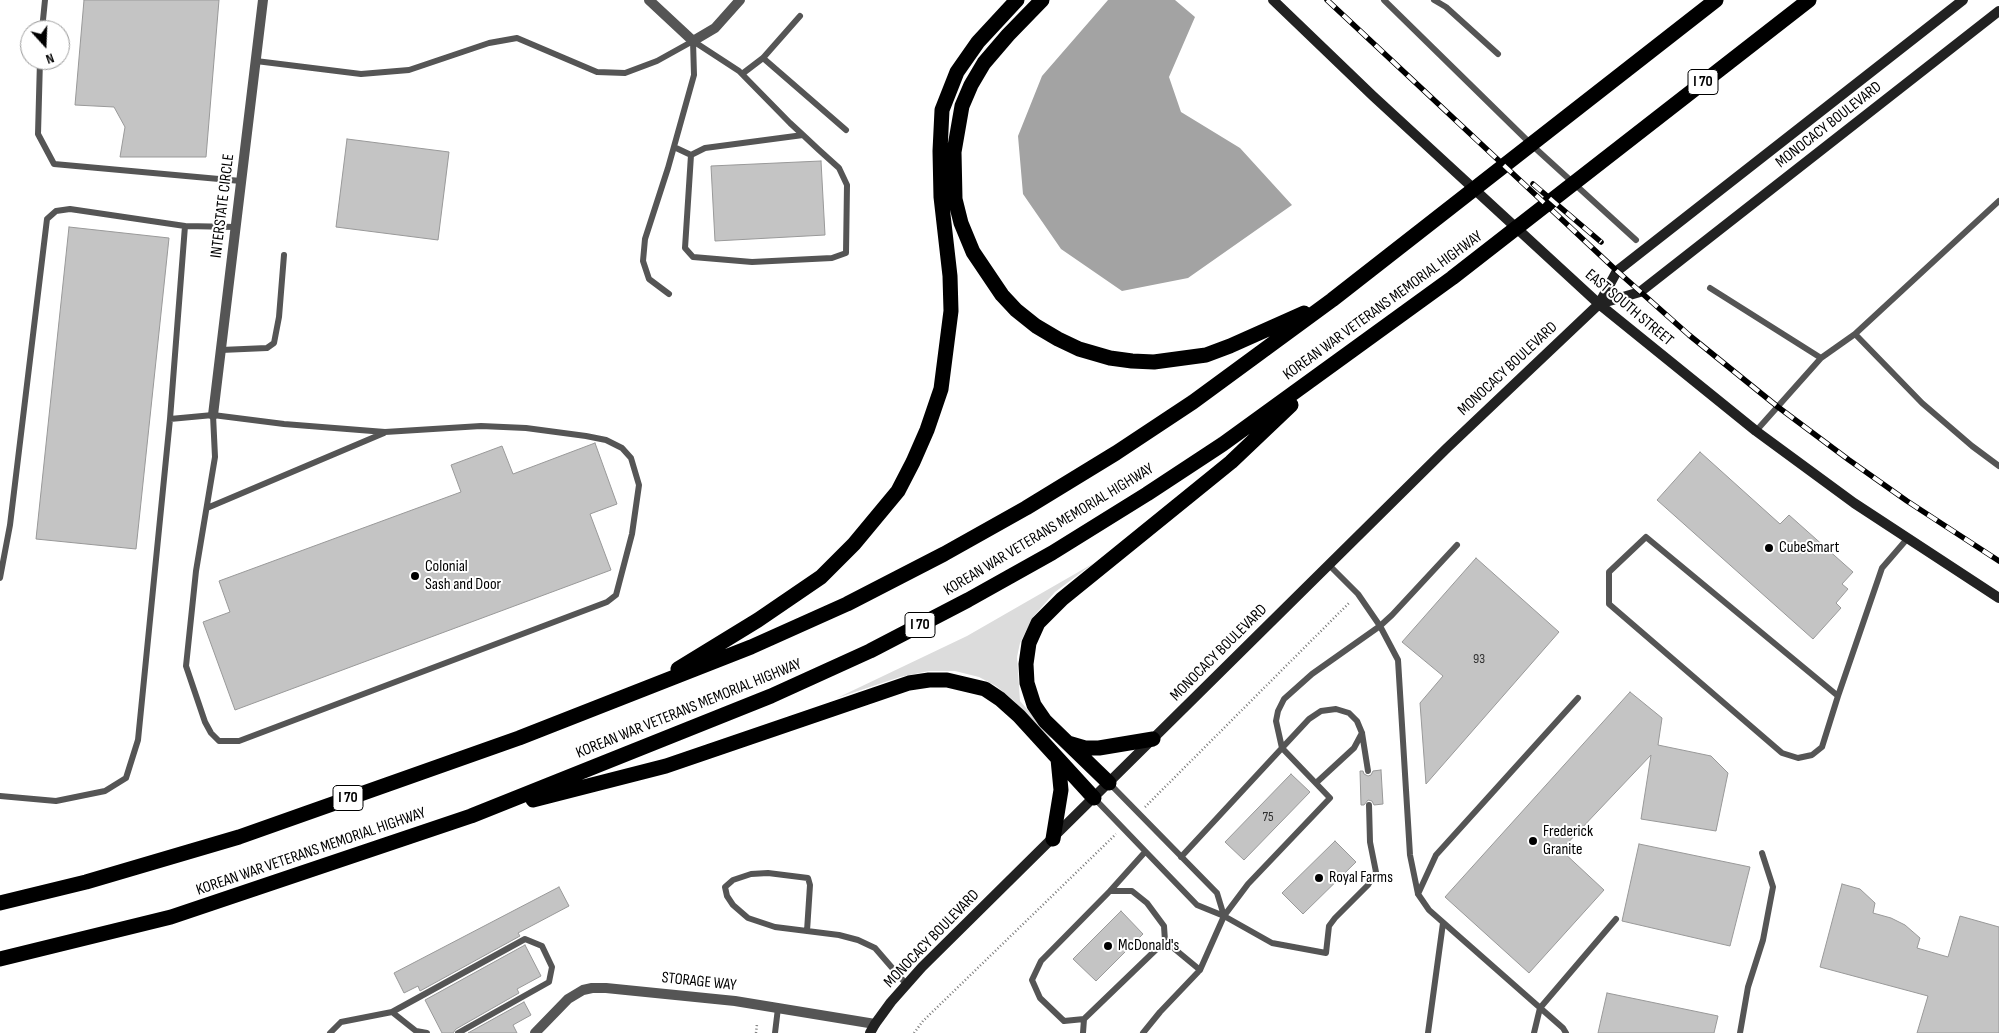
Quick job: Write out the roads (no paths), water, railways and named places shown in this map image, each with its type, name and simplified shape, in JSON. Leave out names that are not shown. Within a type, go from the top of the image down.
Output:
[{"type":"highway","points":[[643,691],[758,620],[821,578],[854,544],[898,491],[927,430],[941,389],[951,311],[950,276],[941,197],[940,151],[942,110],[957,72],[978,42],[1017,0]]},
{"type":"highway","points":[[1042,0],[984,63],[971,85],[962,106],[954,152],[955,199],[960,223],[973,252],[987,276],[1016,310],[1036,326],[1058,339],[1079,348],[1110,358],[1154,362],[1206,355],[1332,300]]},
{"type":"highway","name":"KOREAN WAR VETERANS MEMORIAL HIGHWAY","points":[[0,903],[86,882],[239,837],[519,738],[643,691],[751,647],[847,604],[944,554],[1116,454],[1193,402],[1332,300],[1716,0]]},
{"type":"highway","name":"KOREAN WAR VETERANS MEMORIAL HIGHWAY","points":[[0,959],[170,917],[471,816],[771,696],[870,651],[960,604],[1052,553],[1223,444],[1452,278],[1809,0]]},
{"type":"highway","points":[[1109,783],[1045,721],[1034,705],[1027,683],[1026,664],[1029,644],[1038,623],[1062,599],[1231,462],[1333,365]]},
{"type":"highway","points":[[471,816],[666,766],[909,683],[929,680],[947,680],[985,689],[1019,716],[1094,798]]},
{"type":"highway","points":[[1067,743],[1085,748],[1099,748],[1154,739]]},
{"type":"highway","points":[[1053,839],[1061,790],[1058,759]]},
{"type":"main road","name":"EAST SOUTH STREET","points":[[1273,0],[1373,96],[1599,304],[1756,431],[1907,539],[1999,598]]},
{"type":"main road","name":"MONOCACY BOULEVARD","points":[[873,1028],[907,985],[1109,783],[1447,448],[1599,304],[1618,272],[1963,0]]},
{"type":"main road","name":"MONOCACY BOULEVARD","points":[[1599,304],[1640,292],[1999,11]]},
{"type":"street","name":"INTERSTATE CIRCLE","points":[[213,415],[263,0]]},
{"type":"street","points":[[649,0],[693,40],[714,28],[740,0]]},
{"type":"street","name":"STORAGE WAY","points":[[535,1033],[568,999],[583,990],[592,988],[735,1001],[873,1028]]},
{"type":"lane","points":[[43,20],[45,0]]},
{"type":"lane","points":[[1384,0],[1534,148],[1636,240]]},
{"type":"lane","points":[[1434,0],[1446,6],[1498,54]]},
{"type":"lane","points":[[742,74],[763,58],[800,16]]},
{"type":"lane","points":[[256,61],[361,74],[409,70],[489,44],[517,38],[597,72],[625,73],[657,61],[693,40]]},
{"type":"lane","points":[[690,155],[685,248],[694,257],[752,262],[832,258],[846,253],[847,185],[839,168],[742,74],[693,40]]},
{"type":"lane","points":[[669,294],[649,279],[643,261],[645,238],[674,147],[694,75],[693,40]]},
{"type":"lane","points":[[763,58],[846,130]]},
{"type":"lane","points":[[40,70],[38,134],[54,164],[241,181]]},
{"type":"lane","points":[[690,155],[705,148],[803,135]]},
{"type":"lane","points":[[674,147],[690,155]]},
{"type":"lane","points":[[1756,431],[1821,358],[1855,334],[1999,201]]},
{"type":"lane","points":[[0,578],[10,525],[47,219],[56,211],[70,209],[185,226],[236,227]]},
{"type":"lane","points":[[0,796],[56,801],[105,791],[126,778],[138,740],[170,419],[185,226]]},
{"type":"lane","points":[[221,350],[266,348],[274,343],[279,317],[284,255]]},
{"type":"lane","points":[[1710,288],[1821,358]]},
{"type":"lane","points":[[1855,334],[1922,403],[1972,446],[1999,466]]},
{"type":"lane","points":[[170,419],[213,415],[385,432],[480,426],[526,428],[606,440],[622,448],[631,458],[639,485],[632,534],[616,595],[607,602],[239,741],[219,741],[211,733],[205,722],[186,666],[196,571],[215,457],[213,415]]},
{"type":"lane","points":[[207,508],[385,432]]},
{"type":"lane","points":[[1838,696],[1646,537],[1609,572],[1609,604],[1782,753],[1798,758],[1812,754],[1822,747],[1882,568],[1907,539]]},
{"type":"lane","points":[[1143,1033],[1200,970],[1224,916],[1248,884],[1330,798],[1282,748],[1276,721],[1284,699],[1312,674],[1380,626],[1457,545]]},
{"type":"lane","points":[[1329,565],[1358,594],[1380,626],[1398,660],[1410,855],[1418,894],[1429,910],[1566,1033]]},
{"type":"lane","points":[[1418,894],[1436,855],[1578,698]]},
{"type":"lane","points":[[1181,857],[1309,719],[1322,711],[1336,709],[1349,713],[1357,721],[1362,733],[1368,771]]},
{"type":"lane","points":[[1316,783],[1354,748],[1362,733]]},
{"type":"lane","points":[[1109,783],[1217,893],[1224,916]]},
{"type":"lane","points":[[1094,798],[1198,905],[1224,916],[1272,943],[1326,953],[1329,926],[1368,885],[1376,872],[1370,842],[1369,805]]},
{"type":"lane","points":[[1146,852],[1041,961],[1032,980],[1040,998],[1064,1021],[1084,1019],[1165,941]]},
{"type":"lane","points":[[1740,1033],[1748,987],[1763,940],[1773,887],[1762,853]]},
{"type":"lane","points":[[807,931],[810,885],[808,878],[768,873],[750,874],[733,880],[725,887],[727,896],[748,918],[775,927],[807,931],[839,935],[858,940],[875,948],[907,985]]},
{"type":"lane","points":[[1110,891],[1132,891],[1147,903],[1164,926],[1165,941],[1200,970]]},
{"type":"lane","points":[[1534,1033],[1540,1008],[1616,919]]},
{"type":"lane","points":[[1428,1033],[1444,923]]},
{"type":"lane","points":[[330,1033],[340,1022],[392,1012],[525,940],[542,946],[552,967],[549,982],[458,1033]]},
{"type":"lane","points":[[775,1033],[778,1008]]},
{"type":"lane","points":[[392,1012],[416,1030],[427,1033]]},
{"type":"lane","points":[[1083,1033],[1084,1019]]},
{"type":"railway","points":[[1327,0],[1617,271],[1689,335],[1778,407],[1849,460],[1907,501],[1999,561]]},
{"type":"railway","points":[[1533,184],[1601,242]]},
{"type":"place","name":"CubeSmart","points":[[1769,548]]},
{"type":"place","name":"Colonial Sash and Door","points":[[415,576]]},
{"type":"place","name":"Frederick Granite","points":[[1533,841]]},
{"type":"place","name":"Royal Farms","points":[[1319,878]]},
{"type":"place","name":"McDonald's","points":[[1108,946]]}]
